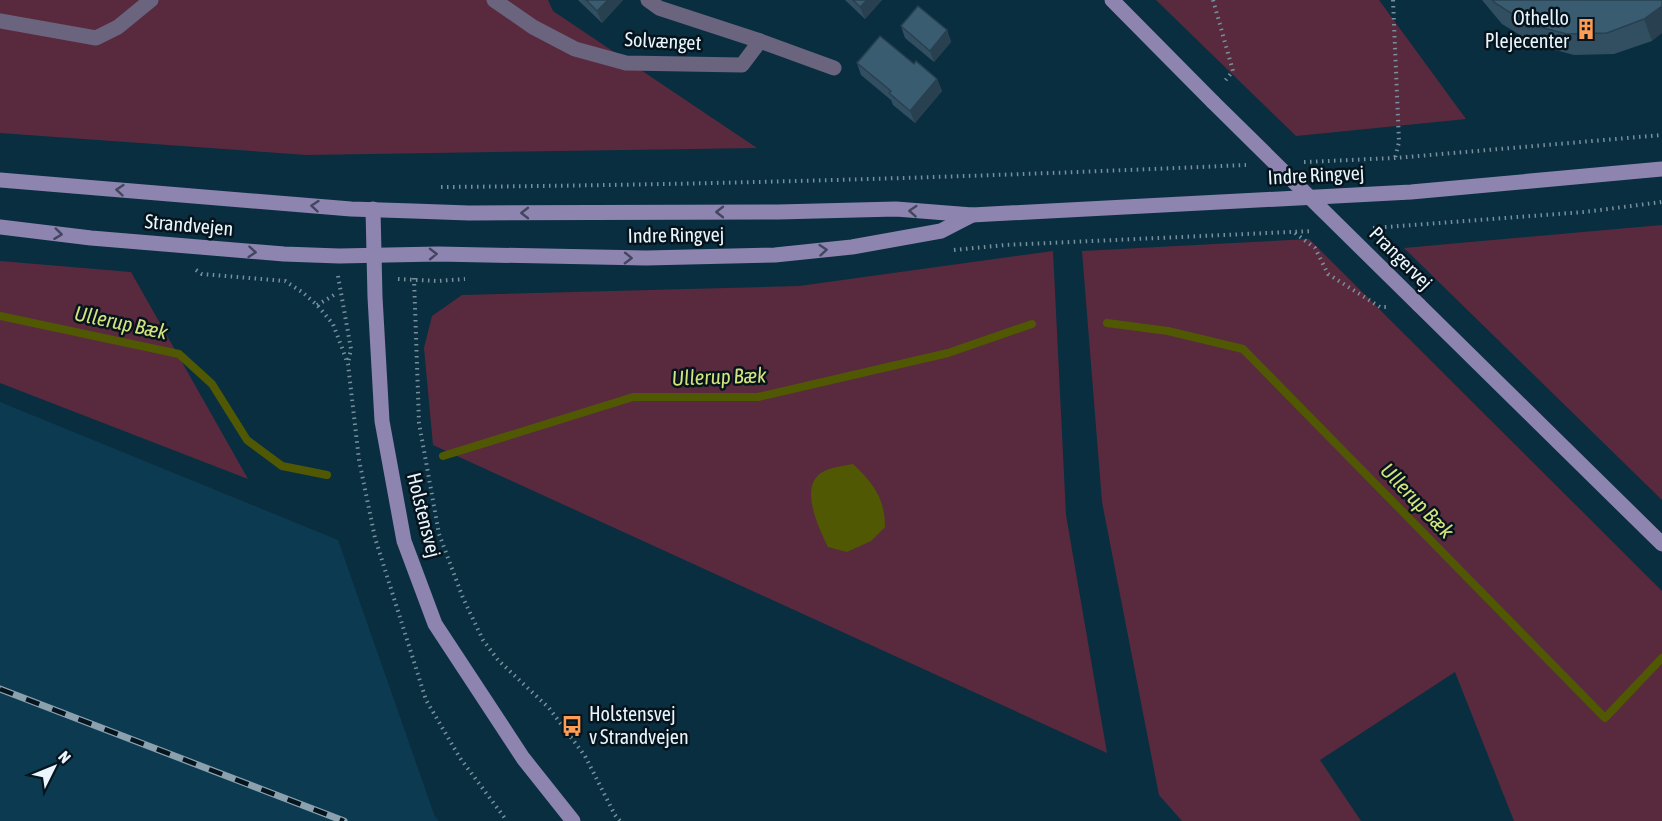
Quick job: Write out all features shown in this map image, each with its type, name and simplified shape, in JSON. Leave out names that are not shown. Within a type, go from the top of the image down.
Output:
[{"type":"street","points":[[0,21],[96,38],[118,27],[150,0]]},
{"type":"street","name":"Solvænget","points":[[494,0],[533,27],[575,49],[626,63],[742,65],[760,40]]},
{"type":"street","points":[[648,0],[659,8],[760,40],[834,68]]},
{"type":"street","name":"Prangervej","points":[[1112,0],[1662,544]]},
{"type":"street","name":"Indre Ringvej","points":[[373,209],[505,213],[896,209],[972,215],[1411,192],[1662,169]]},
{"type":"street","name":"Strandvejen","points":[[0,180],[373,209]]},
{"type":"street","name":"Holstensvej","points":[[373,209],[382,421],[404,541],[435,624],[523,758],[573,821]]},
{"type":"street","name":"Indre Ringvej","points":[[375,255],[646,258],[775,255],[852,247],[941,231],[972,215]]},
{"type":"street","name":"Strandvejen","points":[[0,227],[91,238],[284,254],[375,255]]},
{"type":"path","points":[[1212,100],[1233,71],[1213,0]]},
{"type":"path","points":[[1393,0],[1399,142],[1395,158]]},
{"type":"path","points":[[1298,163],[1395,158],[1662,135]]},
{"type":"path","points":[[431,187],[681,185],[1032,175],[1252,165]]},
{"type":"path","points":[[1364,229],[1584,212],[1662,202]]},
{"type":"path","points":[[945,251],[1016,245],[1317,231]]},
{"type":"path","points":[[1293,232],[1315,248],[1328,274],[1380,308]]},
{"type":"path","points":[[191,266],[202,274],[285,281],[317,305],[333,324],[348,364]]},
{"type":"path","points":[[414,280],[418,423],[439,534],[463,598],[483,640],[498,660],[549,708],[585,756],[620,821]]},
{"type":"path","points":[[317,305],[334,295]]},
{"type":"shaded area","points":[[0,0],[548,0],[553,11],[757,148],[307,155],[0,133]]},
{"type":"shaded area","points":[[1156,0],[1379,0],[1466,119],[1296,136]]},
{"type":"shaded area","points":[[1662,225],[1662,500],[1404,248]]},
{"type":"shaded area","points":[[1309,239],[1662,591],[1662,821],[1514,821],[1455,672],[1320,760],[1361,821],[1182,821],[1159,795],[1102,502],[1082,251]]},
{"type":"shaded area","points":[[1053,251],[1066,515],[1107,753],[433,445],[424,348],[432,316],[462,295],[799,286]]},
{"type":"shaded area","points":[[0,261],[131,272],[248,479],[0,383]]},
{"type":"shaded area","points":[[0,402],[338,540],[435,817],[439,821],[0,821]]},
{"type":"shaded area","points":[[853,464],[880,499],[885,527],[871,541],[847,552],[828,547],[816,519],[811,498],[815,480],[821,473],[832,468]]},
{"type":"building","points":[[586,0],[608,0],[597,11]]},
{"type":"building","points":[[853,0],[867,0],[860,7]]},
{"type":"building","points":[[1492,0],[1662,0],[1662,6],[1644,19],[1607,33],[1567,34],[1528,24]]},
{"type":"building","points":[[918,6],[947,30],[930,51],[901,26]]},
{"type":"building","points":[[880,36],[914,64],[916,61],[937,79],[910,111],[889,93],[891,91],[857,63]]},
{"type":"waterway","name":"Ullerup Bæk","points":[[0,316],[179,354],[212,384],[247,440],[282,466],[327,475]]},
{"type":"waterway","name":"Ullerup Bæk","points":[[1107,323],[1168,331],[1243,349],[1605,718],[1662,658]]},
{"type":"waterway","name":"Ullerup Bæk","points":[[443,456],[633,397],[758,397],[948,353],[1032,324]]},
{"type":"railway","points":[[0,689],[344,821]]},
{"type":"place","name":"Othello Plejecenter","points":[[1586,29]]},
{"type":"place","name":"Holstensvej v Strandvejen","points":[[572,726]]}]
